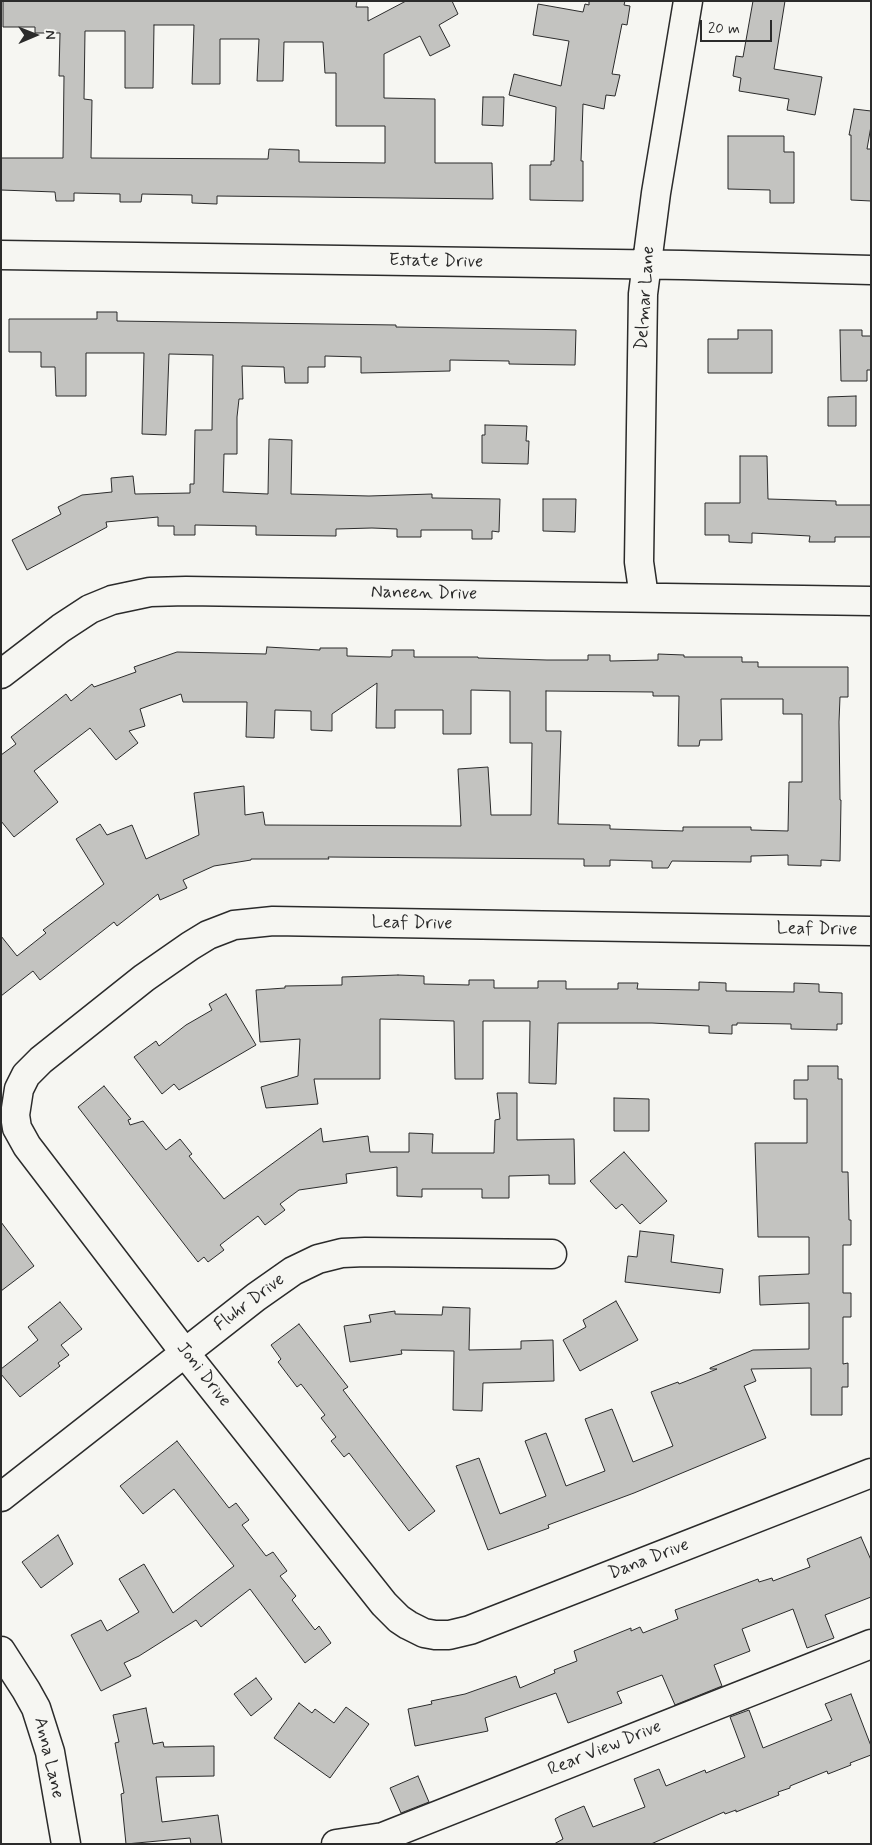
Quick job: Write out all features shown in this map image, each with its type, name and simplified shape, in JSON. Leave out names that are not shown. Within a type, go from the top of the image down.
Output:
[{"type":"street","name":"Delmar Lane","points":[[644,597],[639,562],[643,294],[688,1]]},
{"type":"street","name":"Estate Drive","points":[[1,255],[871,270]]},
{"type":"street","name":"Naneen Drive","points":[[1,674],[61,628],[90,609],[112,600],[150,592],[871,601]]},
{"type":"street","name":"Leaf Drive","points":[[16,1096],[26,1075],[41,1060],[144,978],[196,942],[234,925],[272,921],[871,931]]},
{"type":"street","name":"Joni Drive","points":[[16,1096],[15,1114],[17,1128],[27,1146],[185,1353],[384,1604],[408,1626],[424,1633]]},
{"type":"street","name":"Fluhr Drive","points":[[1,1497],[256,1297],[293,1271],[318,1259],[342,1253],[364,1252],[552,1254]]},
{"type":"street","name":"Dana Drive","points":[[424,1633],[449,1635],[470,1630],[871,1473]]},
{"type":"street","name":"Rear View Drive","points":[[336,1844],[383,1837],[871,1644]]},
{"type":"street","name":"Anna Lane","points":[[1,1651],[36,1708],[50,1752],[66,1844]]},
{"type":"building","points":[[3,1],[357,1],[356,7],[368,7],[368,21],[406,1],[452,1],[458,14],[439,25],[450,46],[430,56],[420,36],[384,54],[384,98],[435,99],[435,163],[492,163],[493,199],[217,196],[217,204],[192,203],[192,195],[142,194],[141,202],[120,202],[120,194],[74,193],[74,201],[56,201],[55,192],[1,190],[1,158],[63,158],[64,76],[59,76],[60,33],[35,33],[35,27],[3,27]],"holes":[[[154,25],[194,25],[192,84],[220,84],[220,39],[259,39],[257,81],[283,81],[284,42],[323,42],[325,73],[336,73],[336,126],[385,126],[385,163],[299,162],[299,150],[269,149],[268,159],[91,158],[92,100],[84,99],[85,31],[125,31],[125,88],[153,88]]]},
{"type":"building","points":[[589,1],[625,1],[624,5],[630,6],[627,25],[622,24],[612,74],[620,75],[615,96],[606,95],[604,109],[583,104],[581,161],[583,161],[583,201],[530,200],[530,165],[551,165],[551,161],[554,161],[556,107],[509,95],[514,74],[561,86],[569,41],[533,35],[538,4],[583,12],[585,4],[589,5]]},
{"type":"building","points":[[753,1],[785,1],[774,69],[822,77],[815,115],[787,110],[789,99],[739,91],[741,78],[733,76],[736,56],[743,57]]},
{"type":"building","points":[[483,97],[504,97],[503,126],[482,125]]},
{"type":"building","points":[[854,109],[871,111],[871,126],[867,149],[871,149],[871,201],[851,200],[851,135],[849,135]]},
{"type":"building","points":[[728,136],[784,136],[784,152],[794,152],[794,203],[770,203],[770,190],[728,189]]},
{"type":"building","points":[[97,312],[117,312],[117,321],[576,330],[575,365],[509,364],[509,361],[450,360],[450,371],[361,373],[361,357],[325,356],[325,367],[308,367],[308,383],[285,383],[284,367],[242,366],[243,399],[239,399],[237,417],[237,454],[224,454],[223,492],[268,494],[269,439],[292,440],[291,494],[369,496],[432,494],[432,498],[500,499],[499,532],[492,531],[492,539],[472,539],[472,530],[421,530],[421,537],[397,537],[397,529],[372,528],[336,529],[336,536],[256,535],[256,526],[195,525],[195,535],[174,535],[174,526],[158,526],[158,517],[106,522],[107,527],[27,570],[12,540],[61,514],[58,507],[82,495],[112,492],[111,478],[133,476],[135,494],[190,493],[190,484],[194,484],[195,430],[212,430],[213,355],[169,354],[166,435],[142,434],[144,353],[86,353],[86,396],[56,396],[55,367],[41,367],[41,352],[9,352],[9,319],[97,319]]},
{"type":"building","points":[[738,330],[772,330],[772,373],[708,373],[708,339],[738,339]]},
{"type":"building","points":[[840,330],[862,330],[862,336],[871,336],[871,370],[867,370],[867,381],[841,381]]},
{"type":"building","points":[[856,396],[856,426],[828,426],[828,397]]},
{"type":"building","points":[[485,425],[527,426],[526,441],[529,441],[528,464],[482,463],[482,435],[485,435]]},
{"type":"building","points":[[740,456],[767,456],[768,499],[836,501],[836,505],[871,505],[871,537],[835,537],[835,542],[809,542],[810,536],[752,533],[752,543],[729,542],[729,535],[705,535],[705,503],[740,503]]},
{"type":"building","points":[[543,499],[576,499],[575,532],[543,531]]},
{"type":"building","points":[[267,647],[320,650],[320,648],[347,648],[347,656],[390,657],[392,656],[392,650],[414,650],[414,657],[588,660],[588,655],[610,655],[610,661],[658,660],[658,654],[684,655],[684,657],[742,657],[742,662],[758,662],[758,667],[848,667],[848,697],[840,697],[840,861],[821,860],[821,866],[788,865],[788,855],[751,856],[751,862],[672,861],[668,868],[652,868],[652,861],[610,860],[610,866],[584,866],[584,859],[328,857],[329,859],[251,859],[214,866],[183,880],[187,888],[160,900],[158,894],[117,926],[114,922],[40,980],[33,971],[1,996],[1,936],[17,956],[46,933],[43,930],[104,884],[76,839],[100,824],[107,835],[132,825],[146,859],[199,835],[194,793],[244,786],[245,815],[263,812],[265,825],[461,826],[458,769],[488,767],[491,815],[531,815],[532,743],[510,743],[510,691],[471,690],[471,734],[443,734],[443,710],[395,710],[395,728],[376,728],[377,683],[332,714],[332,731],[311,730],[311,711],[275,710],[274,738],[246,737],[247,702],[183,702],[181,694],[140,709],[145,726],[129,731],[138,743],[116,760],[90,728],[34,771],[58,802],[14,837],[1,821],[1,755],[16,744],[11,737],[66,694],[71,701],[92,684],[94,687],[136,672],[134,667],[177,652],[266,654]],"holes":[[[546,691],[653,692],[653,696],[679,696],[678,746],[699,746],[700,740],[722,740],[721,699],[783,699],[783,714],[802,714],[802,782],[789,782],[788,831],[751,830],[751,827],[683,827],[683,831],[610,829],[610,825],[558,824],[561,731],[546,731]]]},
{"type":"building","points":[[424,976],[424,984],[469,985],[469,980],[494,980],[494,988],[538,988],[538,981],[566,981],[566,989],[618,989],[618,983],[638,983],[637,989],[699,990],[699,982],[726,983],[726,991],[794,992],[794,983],[819,984],[819,992],[842,993],[842,1024],[837,1024],[837,1030],[791,1029],[791,1024],[737,1023],[737,1025],[732,1025],[732,1034],[709,1033],[709,1026],[652,1023],[558,1023],[556,1084],[529,1083],[530,1021],[483,1021],[483,1079],[455,1079],[454,1021],[380,1019],[380,1079],[314,1079],[318,1104],[266,1108],[261,1087],[298,1076],[300,1039],[260,1042],[256,990],[285,988],[285,986],[342,985],[342,977]]},
{"type":"building","points":[[226,994],[256,1045],[179,1090],[174,1084],[162,1094],[134,1057],[156,1041],[159,1046],[186,1025],[212,1010],[209,1004]]},
{"type":"building","points":[[808,1066],[838,1066],[838,1079],[842,1079],[842,1172],[848,1172],[849,1220],[851,1220],[851,1245],[843,1245],[843,1293],[851,1293],[851,1317],[843,1317],[843,1364],[848,1363],[848,1387],[842,1387],[842,1415],[811,1415],[811,1368],[751,1369],[756,1381],[744,1386],[766,1438],[634,1493],[548,1525],[549,1528],[488,1550],[456,1466],[479,1458],[500,1514],[546,1496],[525,1441],[546,1433],[566,1486],[605,1471],[585,1419],[612,1409],[633,1462],[673,1446],[651,1392],[678,1382],[679,1384],[717,1369],[710,1368],[753,1350],[809,1349],[809,1303],[760,1305],[759,1276],[809,1274],[809,1237],[758,1237],[755,1143],[807,1143],[807,1099],[794,1099],[794,1080],[808,1080]]},
{"type":"building","points":[[104,1086],[131,1119],[128,1120],[130,1125],[143,1121],[166,1150],[180,1139],[192,1154],[189,1156],[224,1199],[321,1128],[323,1142],[368,1136],[370,1152],[409,1152],[409,1133],[433,1134],[432,1153],[494,1153],[495,1120],[500,1119],[497,1093],[517,1093],[517,1140],[574,1139],[575,1184],[549,1184],[549,1175],[509,1176],[509,1198],[482,1198],[482,1189],[422,1189],[422,1197],[397,1196],[397,1167],[346,1174],[347,1183],[299,1190],[280,1204],[285,1210],[265,1225],[258,1216],[220,1245],[224,1250],[208,1262],[204,1257],[198,1262],[78,1107]]},
{"type":"building","points":[[614,1098],[649,1099],[649,1131],[614,1131]]},
{"type":"building","points":[[624,1152],[667,1201],[640,1224],[622,1204],[616,1209],[590,1181]]},
{"type":"building","points":[[1,1222],[34,1266],[1,1291]]},
{"type":"building","points":[[640,1231],[674,1235],[671,1262],[723,1269],[720,1293],[625,1282],[628,1256],[637,1257]]},
{"type":"building","points":[[616,1301],[638,1340],[580,1371],[563,1340],[586,1327],[583,1320]]},
{"type":"building","points":[[60,1302],[82,1329],[61,1345],[69,1355],[58,1363],[60,1366],[20,1397],[1,1374],[1,1369],[38,1340],[28,1327]]},
{"type":"building","points":[[443,1307],[470,1308],[469,1350],[521,1349],[521,1341],[553,1340],[554,1381],[483,1383],[482,1411],[453,1410],[454,1351],[401,1350],[402,1354],[350,1362],[344,1326],[371,1322],[369,1315],[395,1311],[395,1314],[442,1315]]},
{"type":"building","points":[[299,1324],[348,1387],[343,1390],[435,1511],[409,1531],[349,1453],[344,1457],[331,1441],[336,1437],[321,1418],[325,1415],[301,1384],[297,1387],[278,1362],[281,1359],[271,1345]]},
{"type":"building","points":[[177,1441],[229,1508],[236,1503],[249,1520],[242,1525],[266,1556],[273,1552],[287,1571],[280,1576],[296,1596],[292,1600],[315,1630],[319,1626],[331,1643],[305,1663],[250,1589],[201,1627],[196,1620],[139,1656],[124,1663],[131,1676],[101,1691],[71,1635],[101,1620],[107,1631],[139,1612],[119,1579],[144,1564],[173,1613],[234,1566],[174,1489],[143,1514],[120,1486]]},
{"type":"building","points":[[58,1535],[73,1564],[41,1588],[22,1562]]},
{"type":"building","points":[[861,1537],[871,1560],[871,1597],[825,1615],[834,1638],[807,1648],[793,1609],[742,1629],[750,1651],[714,1665],[722,1686],[675,1705],[662,1675],[617,1692],[622,1703],[568,1723],[556,1693],[485,1718],[488,1731],[415,1746],[408,1709],[432,1704],[431,1701],[465,1694],[516,1676],[520,1688],[555,1673],[554,1670],[577,1661],[574,1651],[631,1628],[631,1631],[640,1627],[643,1633],[678,1619],[675,1610],[758,1579],[759,1582],[772,1578],[773,1581],[810,1567],[807,1559]]},
{"type":"building","points":[[256,1678],[272,1699],[251,1716],[234,1694]]},
{"type":"building","points":[[851,1694],[871,1746],[871,1755],[828,1774],[827,1771],[790,1786],[790,1788],[778,1792],[779,1795],[736,1812],[736,1810],[725,1814],[724,1812],[651,1844],[554,1844],[563,1839],[555,1819],[584,1806],[593,1827],[645,1807],[634,1779],[659,1769],[666,1786],[705,1770],[706,1773],[745,1757],[730,1717],[749,1710],[763,1748],[832,1720],[825,1704]]},
{"type":"building","points":[[299,1703],[312,1713],[315,1709],[334,1723],[346,1707],[369,1724],[330,1778],[274,1738]]},
{"type":"building","points":[[146,1708],[153,1744],[163,1742],[164,1747],[214,1746],[214,1776],[156,1777],[162,1822],[218,1815],[222,1844],[191,1844],[190,1838],[126,1844],[121,1794],[124,1793],[115,1743],[119,1742],[113,1715]]},
{"type":"building","points":[[418,1776],[429,1802],[401,1813],[390,1788]]}]
